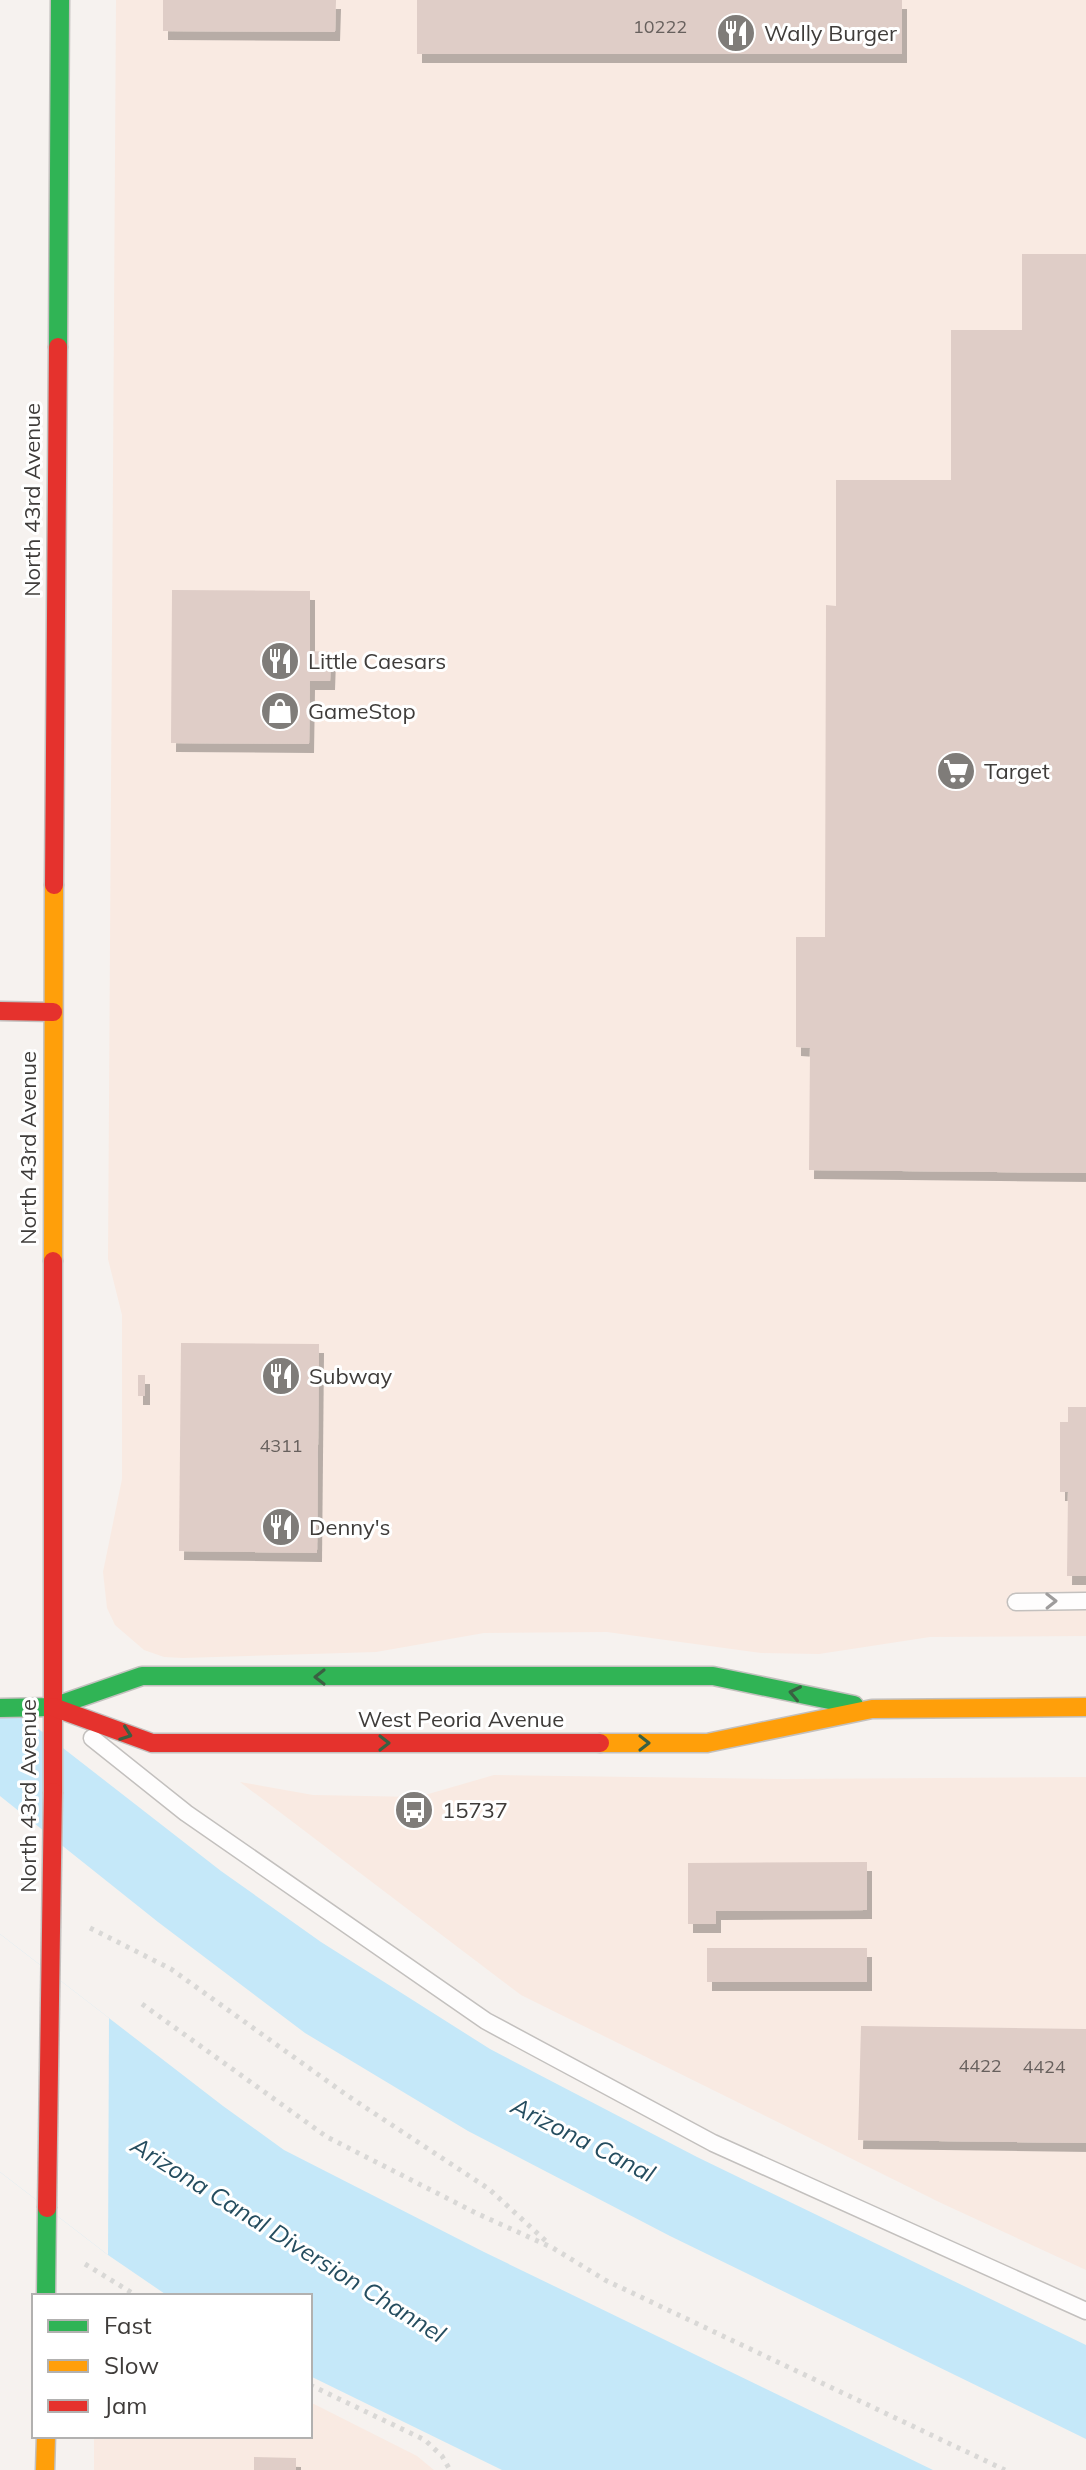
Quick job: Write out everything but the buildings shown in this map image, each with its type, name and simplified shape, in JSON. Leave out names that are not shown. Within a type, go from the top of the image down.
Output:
[{"type":"main road","name":"North 43rd Avenue","points":[[46,2294],[53,1792],[53,1012],[60,0]]},
{"type":"main road","points":[[0,1011],[53,1012]]},
{"type":"main road","name":"West Peoria Avenue","points":[[0,1708],[53,1707],[142,1676],[713,1676],[872,1709]]},
{"type":"main road","name":"West Peoria Avenue","points":[[53,1707],[152,1743],[707,1743],[872,1709],[1086,1707]]},
{"type":"main road","points":[[45,2470],[46,2438]]},
{"type":"lane","points":[[1016,1602],[1086,1601]]},
{"type":"lane","points":[[53,1707],[186,1813],[486,2021],[713,2143],[1086,2311]]},
{"type":"path","points":[[52,1912],[122,1942],[171,1969],[348,2096],[489,2189],[553,2248]]},
{"type":"path","points":[[142,2004],[327,2137],[476,2213],[553,2248],[605,2280],[1005,2470]]},
{"type":"path","points":[[46,2241],[134,2294]]},
{"type":"path","points":[[312,2386],[425,2440],[442,2456],[450,2470]]},
{"type":"shaded area","points":[[116,0],[1086,0],[1086,1636],[930,1637],[819,1654],[761,1653],[607,1632],[484,1633],[376,1652],[183,1658],[164,1657],[144,1650],[115,1625],[107,1608],[103,1572],[122,1479],[122,1315],[108,1259]]},
{"type":"shaded area","points":[[494,1775],[784,1779],[1086,1777],[1086,2270],[941,2203],[521,1995],[240,1782],[313,1795],[418,1797]]},
{"type":"shaded area","points":[[312,2403],[417,2456],[434,2470],[94,2470],[94,2438],[312,2438]]},
{"type":"water","name":"Arizona Canal","points":[[0,1699],[221,1871],[321,1942],[490,2049],[697,2157],[1086,2345],[1086,2439],[670,2236],[468,2131],[305,2033],[158,1922],[0,1796]]},
{"type":"water","name":"Arizona Canal Diversion Channel","points":[[0,1934],[284,2150],[484,2252],[933,2470],[502,2470],[312,2377],[312,2294],[165,2294],[108,2255],[0,2172]]},
{"type":"pier","points":[[0,1934],[109,2018],[108,2255],[0,2172]]},
{"type":"traffic: fast","points":[[58,347],[60,0]]},
{"type":"traffic: fast","points":[[0,1708],[53,1707],[142,1676],[713,1676],[854,1705]]},
{"type":"traffic: fast","points":[[46,2294],[47,2208]]},
{"type":"traffic: slow","points":[[53,1261],[54,885]]},
{"type":"traffic: slow","points":[[600,1743],[707,1743],[872,1709],[1086,1707]]},
{"type":"traffic: slow","points":[[45,2470],[46,2438]]},
{"type":"traffic: jam","points":[[54,885],[58,347]]},
{"type":"traffic: jam","points":[[0,1011],[53,1012]]},
{"type":"traffic: jam","points":[[53,1261],[53,1792]]},
{"type":"traffic: jam","points":[[53,1707],[152,1743],[600,1743]]},
{"type":"traffic: jam","points":[[47,2208],[53,1792]]},
{"type":"place","name":"Wally Burger","points":[[736,33]]},
{"type":"place","name":"Little Caesars","points":[[280,661]]},
{"type":"place","name":"GameStop","points":[[280,711]]},
{"type":"place","name":"Target","points":[[956,771]]},
{"type":"place","name":"Subway","points":[[281,1376]]},
{"type":"place","name":"Denny's","points":[[281,1527]]},
{"type":"place","name":"15737","points":[[414,1810]]}]
